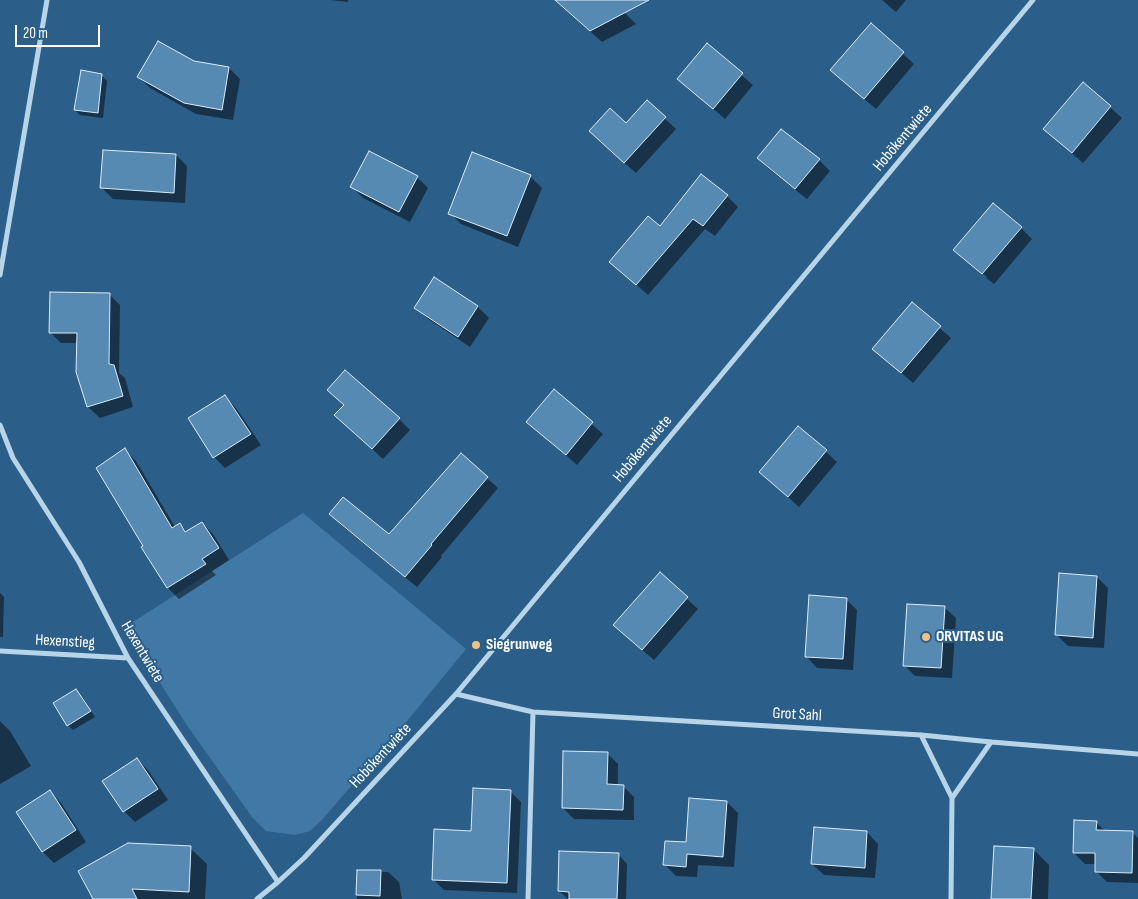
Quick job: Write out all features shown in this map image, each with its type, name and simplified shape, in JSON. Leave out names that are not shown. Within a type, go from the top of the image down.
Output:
[{"type":"street","points":[[0,275],[2,247],[47,0]]},
{"type":"street","name":"Hobökentwiete","points":[[257,899],[304,858],[456,694],[1033,0]]},
{"type":"street","name":"Hexentwiete","points":[[0,425],[13,458],[79,562],[128,658],[278,882]]},
{"type":"street","name":"Hexenstieg","points":[[0,651],[128,658]]},
{"type":"street","name":"Grot Sahl","points":[[456,694],[533,712],[922,735],[1138,754]]},
{"type":"street","points":[[528,899],[533,712]]},
{"type":"street","points":[[922,735],[952,798],[951,899]]},
{"type":"street","points":[[952,798],[991,742]]},
{"type":"shaded area","points":[[303,513],[466,649],[399,731],[320,822],[310,831],[295,835],[266,831],[252,817],[186,724],[125,627]]},
{"type":"building","points":[[555,0],[649,0],[590,31]]},
{"type":"building","points":[[871,23],[904,52],[864,99],[830,70]]},
{"type":"building","points":[[158,41],[194,61],[229,67],[222,110],[184,103],[137,77]]},
{"type":"building","points":[[707,43],[743,73],[713,109],[677,79]]},
{"type":"building","points":[[81,70],[102,74],[98,113],[74,110]]},
{"type":"building","points":[[1083,82],[1111,106],[1072,153],[1043,129]]},
{"type":"building","points":[[647,100],[666,117],[624,163],[589,131],[610,108],[626,123]]},
{"type":"building","points":[[781,129],[820,159],[795,189],[757,158]]},
{"type":"building","points":[[103,150],[176,154],[174,193],[100,188]]},
{"type":"building","points":[[369,151],[418,176],[399,212],[350,187]]},
{"type":"building","points":[[472,152],[531,175],[507,236],[448,214]]},
{"type":"building","points":[[701,174],[728,195],[703,226],[693,219],[636,285],[609,262],[648,216],[660,226]]},
{"type":"building","points":[[993,203],[1022,227],[982,274],[953,250]]},
{"type":"building","points":[[434,277],[478,306],[458,337],[414,308]]},
{"type":"building","points":[[50,292],[110,293],[109,364],[114,365],[123,396],[87,407],[76,372],[77,333],[49,333]]},
{"type":"building","points":[[912,302],[941,326],[901,373],[872,349]]},
{"type":"building","points":[[345,370],[400,418],[372,449],[334,415],[344,405],[327,390]]},
{"type":"building","points":[[554,389],[593,422],[566,455],[526,422]]},
{"type":"building","points":[[225,395],[251,434],[213,458],[188,418]]},
{"type":"building","points":[[798,426],[827,450],[788,497],[759,472]]},
{"type":"building","points":[[125,448],[172,528],[180,523],[185,532],[202,522],[219,548],[202,559],[206,564],[167,588],[96,468]]},
{"type":"building","points":[[461,453],[488,477],[405,577],[329,514],[343,497],[389,534]]},
{"type":"building","points":[[660,572],[688,597],[642,650],[613,625]]},
{"type":"building","points":[[1059,573],[1097,576],[1093,638],[1055,635]]},
{"type":"building","points":[[809,595],[847,598],[843,659],[805,657]]},
{"type":"building","points":[[907,604],[945,606],[941,668],[903,666]]},
{"type":"building","points":[[76,689],[91,711],[67,726],[53,703]]},
{"type":"building","points":[[563,751],[608,752],[607,784],[624,785],[623,810],[562,808]]},
{"type":"building","points":[[137,758],[158,789],[123,812],[102,781]]},
{"type":"building","points":[[473,788],[511,790],[507,883],[432,880],[434,829],[471,831]]},
{"type":"building","points":[[50,790],[76,830],[42,852],[16,812]]},
{"type":"building","points":[[689,798],[727,801],[723,857],[687,854],[686,867],[663,865],[665,841],[686,842]]},
{"type":"building","points":[[1074,820],[1097,821],[1096,830],[1133,831],[1132,873],[1095,872],[1095,853],[1073,853]]},
{"type":"building","points":[[814,827],[867,831],[865,868],[811,864]]},
{"type":"building","points":[[128,843],[191,846],[189,892],[132,889],[137,899],[93,899],[78,871]]},
{"type":"building","points":[[994,846],[1034,848],[1031,899],[991,899]]},
{"type":"building","points":[[559,851],[619,853],[617,899],[569,899],[569,892],[558,891]]},
{"type":"building","points":[[357,870],[381,870],[380,896],[356,895]]},
{"type":"place","name":"ORVITAS UG","points":[[926,637]]},
{"type":"place","name":"Siegrunweg","points":[[476,645]]}]
